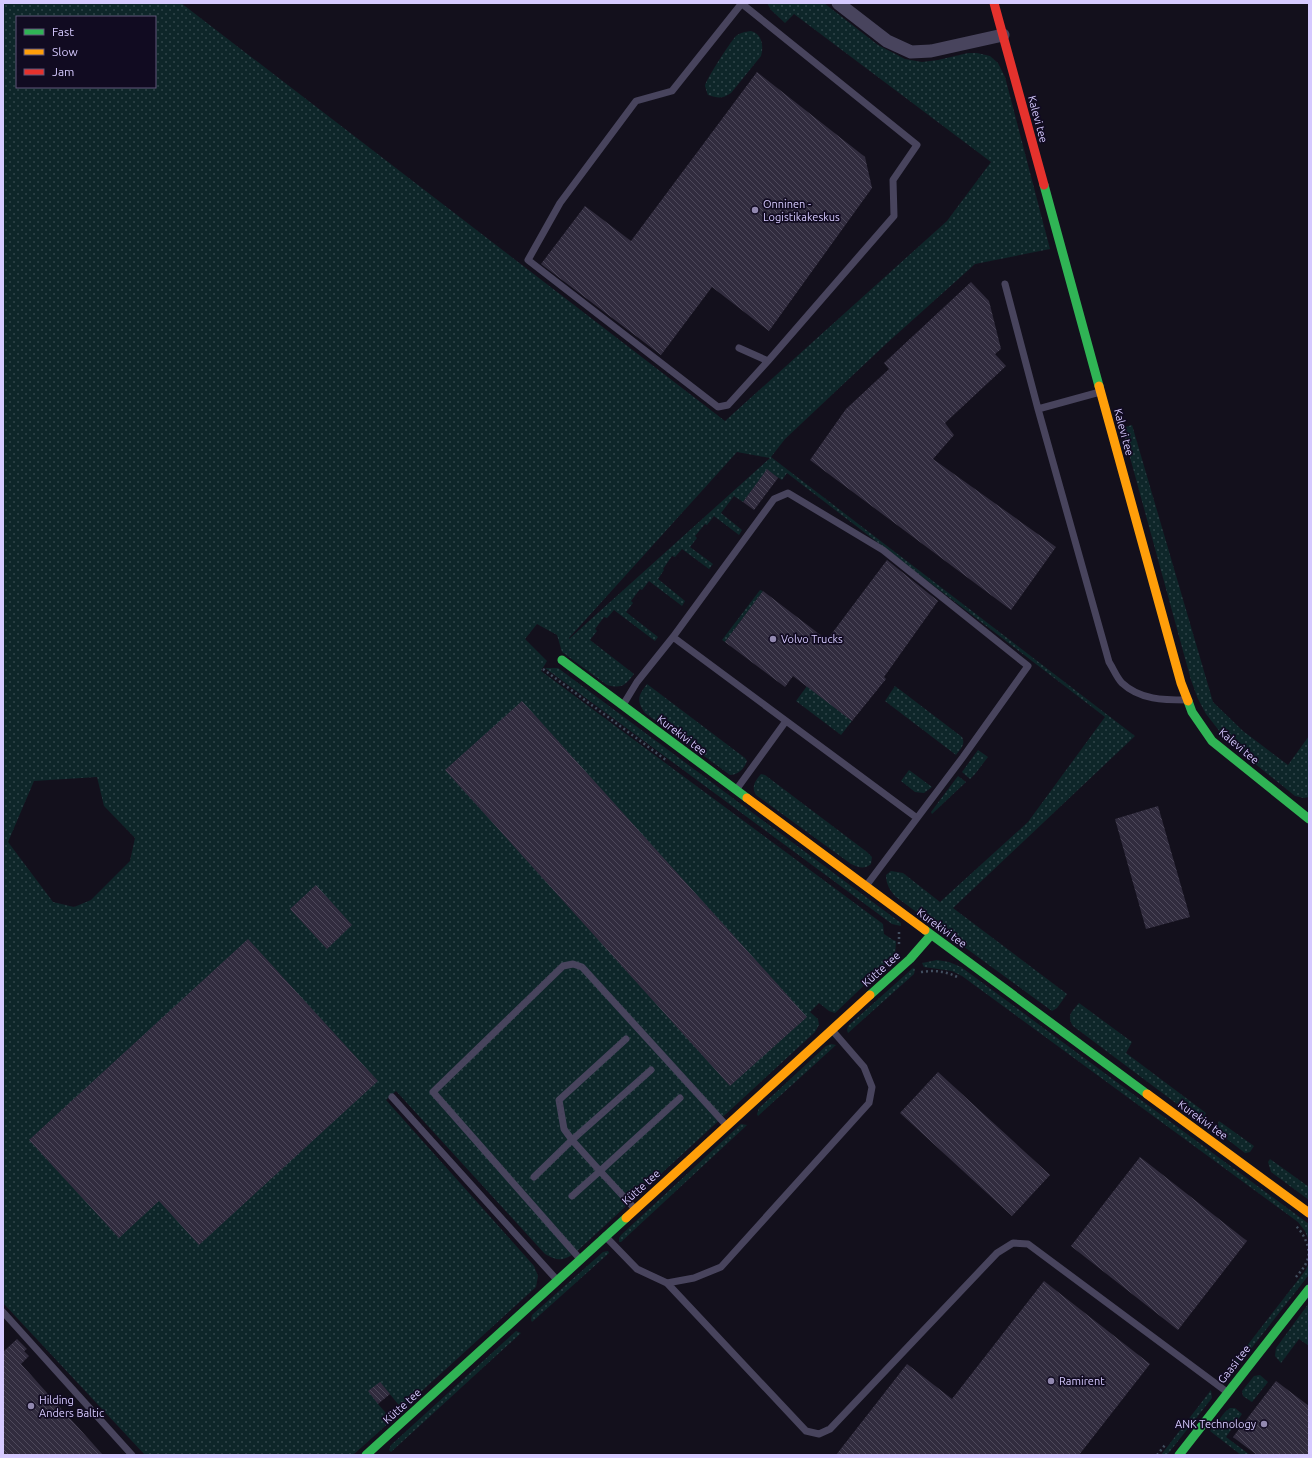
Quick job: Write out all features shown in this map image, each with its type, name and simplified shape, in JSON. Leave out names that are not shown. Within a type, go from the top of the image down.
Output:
[{"type":"street","points":[[838,3],[887,41],[911,52],[931,51],[1003,35]]},
{"type":"street","name":"Kalevi tee","points":[[994,3],[1181,683],[1192,712],[1212,741],[1309,819]]},
{"type":"street","name":"Kurekivi tee","points":[[562,660],[931,935],[1309,1212]]},
{"type":"street","name":"Kütte tee","points":[[366,1455],[910,959],[931,935]]},
{"type":"street","name":"Gaasi tee","points":[[1179,1455],[1309,1289]]},
{"type":"lane","points":[[741,3],[917,144],[893,180],[894,216],[728,405],[718,407],[528,260],[560,203],[636,101],[672,91],[741,3]]},
{"type":"lane","points":[[1005,284],[1038,409],[1109,662],[1122,683],[1138,694],[1159,700],[1188,700]]},
{"type":"lane","points":[[739,348],[768,361]]},
{"type":"lane","points":[[1038,409],[1100,392]]},
{"type":"lane","points":[[622,705],[637,682],[673,637],[774,499],[788,493],[883,550],[1028,666],[866,886]]},
{"type":"lane","points":[[673,637],[917,818]]},
{"type":"lane","points":[[736,790],[786,721]]},
{"type":"lane","points":[[580,1259],[433,1092],[563,966],[573,964],[582,967],[726,1126]]},
{"type":"lane","points":[[667,1283],[694,1278],[721,1267],[869,1103],[872,1087],[864,1067],[832,1030]]},
{"type":"lane","points":[[626,1040],[559,1100],[564,1129],[572,1140],[635,1209]]},
{"type":"lane","points":[[534,1177],[572,1140],[651,1070]]},
{"type":"lane","points":[[392,1097],[558,1280]]},
{"type":"lane","points":[[572,1196],[680,1098]]},
{"type":"lane","points":[[605,1236],[637,1268],[667,1283],[806,1431],[818,1434],[830,1429],[997,1253],[1013,1243],[1028,1244],[1228,1392]]},
{"type":"lane","points":[[3,1312],[132,1455]]},
{"type":"path","points":[[543,669],[672,764]]},
{"type":"path","points":[[899,929],[899,948],[922,972]]},
{"type":"path","points":[[916,977],[922,972],[940,971],[953,974],[965,981]]},
{"type":"path","points":[[1290,1221],[1303,1233],[1308,1246],[1308,1260]]},
{"type":"green space","points":[[3,3],[181,3],[725,421],[947,221],[991,162],[794,14],[785,23],[771,10],[767,3],[824,3],[878,45],[905,59],[922,62],[968,53],[977,53],[990,56],[998,63],[1005,77],[1050,249],[975,264],[887,343],[785,439],[771,457],[1135,736],[953,908],[1067,994],[1057,1008],[1052,1011],[896,897],[889,887],[886,875],[891,871],[903,873],[940,902],[1028,822],[1105,717],[787,473],[782,480],[767,470],[743,502],[734,496],[721,513],[742,530],[739,535],[714,516],[695,536],[697,538],[690,547],[713,564],[709,569],[682,549],[675,557],[672,556],[663,569],[664,570],[658,579],[685,601],[682,606],[649,581],[642,590],[640,589],[631,601],[633,603],[626,612],[658,637],[655,641],[614,610],[607,618],[604,617],[595,629],[597,631],[590,640],[634,674],[626,683],[617,687],[607,685],[562,652],[557,635],[537,624],[525,639],[547,661],[541,671],[883,924],[884,934],[896,941],[895,956],[835,1013],[829,1011],[819,1003],[810,1012],[818,1019],[819,1025],[815,1032],[574,1254],[563,1259],[556,1259],[545,1254],[396,1091],[386,1100],[534,1266],[538,1276],[536,1287],[402,1409],[380,1382],[378,1404],[392,1420],[353,1455],[145,1455],[3,1303]],"holes":[[[737,452],[770,458],[569,639],[569,638]],[[97,777],[104,806],[135,838],[130,861],[91,900],[74,907],[53,902],[8,842],[34,781]]]},
{"type":"green space","points":[[751,31],[760,38],[762,44],[761,56],[731,93],[720,97],[708,95],[705,86],[713,69],[736,36],[741,33]]},
{"type":"green space","points":[[1132,425],[1213,702],[1243,731],[1288,765],[1309,736],[1309,797],[1304,798],[1295,796],[1228,742],[1206,714],[1198,699],[1191,680],[1122,428]]},
{"type":"green space","points":[[760,590],[763,591],[725,642],[722,640]]},
{"type":"green space","points":[[545,668],[558,668],[901,923],[901,926],[892,924]]},
{"type":"green space","points":[[647,684],[745,758],[747,761],[744,767],[738,773],[730,775],[645,713],[640,705],[639,698]]},
{"type":"green space","points":[[807,686],[852,721],[841,735],[796,701]]},
{"type":"green space","points":[[895,686],[962,737],[963,745],[956,755],[885,701]]},
{"type":"green space","points":[[978,750],[988,757],[970,779],[962,772]]},
{"type":"green space","points":[[909,770],[932,787],[924,793],[915,792],[901,781]]},
{"type":"green space","points":[[761,774],[765,775],[867,852],[872,857],[871,864],[868,866],[859,867],[851,864],[756,795],[754,784]]},
{"type":"green space","points":[[958,776],[966,782],[932,814],[931,812]]},
{"type":"green space","points":[[937,960],[949,962],[961,967],[1309,1224],[1309,1241],[1305,1231],[1298,1222],[962,976],[952,971],[924,967],[922,963]]},
{"type":"green space","points":[[913,968],[915,969],[914,974],[848,1033],[848,1026]]},
{"type":"green space","points":[[1079,1003],[1132,1042],[1126,1053],[1206,1113],[1203,1118],[1193,1116],[1073,1026],[1070,1016],[1072,1011]]},
{"type":"green space","points":[[831,1044],[836,1045],[758,1116],[757,1114],[759,1108],[826,1046]]},
{"type":"green space","points":[[1219,1121],[1254,1146],[1250,1152],[1245,1153],[1219,1133],[1217,1127]]},
{"type":"green space","points":[[741,1124],[747,1125],[621,1242],[619,1242],[621,1235]]},
{"type":"green space","points":[[1270,1159],[1309,1187],[1309,1200],[1271,1172],[1268,1162]]},
{"type":"green space","points":[[608,1251],[609,1253],[532,1322],[532,1315],[603,1252]]},
{"type":"green space","points":[[1309,1263],[1308,1276],[1228,1378],[1222,1378],[1305,1271]]},
{"type":"green space","points":[[1309,1303],[1309,1346],[1299,1339],[1281,1363],[1275,1356],[1276,1348]]},
{"type":"green space","points":[[516,1331],[521,1333],[391,1452],[389,1450],[391,1445]]},
{"type":"green space","points":[[1260,1375],[1268,1382],[1252,1402],[1243,1396],[1242,1391],[1254,1376]]},
{"type":"green space","points":[[1211,1390],[1212,1398],[1167,1455],[1161,1455]]},
{"type":"green space","points":[[1230,1408],[1235,1408],[1242,1414],[1226,1437],[1250,1455],[1241,1455],[1210,1431]]},
{"type":"building","name":"Onninen - Logistikakeskus","points":[[757,72],[865,157],[872,188],[769,331],[712,287],[661,355],[541,264],[585,206],[631,241]]},
{"type":"building","points":[[971,282],[989,301],[1001,349],[995,354],[1006,366],[945,423],[954,435],[933,459],[1056,547],[1011,610],[810,460],[846,409],[889,369],[884,363]]},
{"type":"building","points":[[767,469],[778,478],[754,510],[743,502]]},
{"type":"building","name":"Volvo Trucks","points":[[887,560],[938,601],[884,677],[886,679],[852,721],[793,676],[785,687],[725,642],[763,591],[827,640]]},
{"type":"building","points":[[522,701],[807,1017],[730,1086],[445,770]]},
{"type":"building","points":[[1158,806],[1190,917],[1146,929],[1115,819]]},
{"type":"building","points":[[316,885],[352,925],[327,949],[290,909]]},
{"type":"building","points":[[248,939],[378,1081],[199,1245],[159,1201],[119,1238],[29,1140]]},
{"type":"building","points":[[938,1072],[1050,1175],[1012,1216],[900,1113]]},
{"type":"building","points":[[1140,1157],[1247,1241],[1178,1330],[1071,1246]]},
{"type":"building","name":"Ramirent","points":[[1044,1281],[1150,1364],[1079,1455],[836,1455],[907,1364],[952,1399]]},
{"type":"building","name":"Hilding Anders Baltic","points":[[17,1339],[27,1349],[24,1351],[29,1356],[21,1364],[103,1455],[3,1455],[3,1352]]},
{"type":"building","name":"ANK Technology","points":[[1276,1381],[1309,1406],[1309,1455],[1257,1455],[1233,1437]]},
{"type":"building","points":[[380,1382],[390,1394],[378,1404],[368,1391]]},
{"type":"traffic: fast","points":[[1044,185],[1099,386]]},
{"type":"traffic: fast","points":[[562,660],[747,798]]},
{"type":"traffic: fast","points":[[1188,701],[1192,712],[1212,741],[1309,819]]},
{"type":"traffic: fast","points":[[925,930],[1147,1094]]},
{"type":"traffic: fast","points":[[870,995],[910,959],[931,935]]},
{"type":"traffic: fast","points":[[366,1455],[626,1218]]},
{"type":"traffic: fast","points":[[1179,1455],[1309,1289]]},
{"type":"traffic: slow","points":[[1099,386],[1181,683],[1188,701]]},
{"type":"traffic: slow","points":[[747,798],[925,930]]},
{"type":"traffic: slow","points":[[626,1218],[870,995]]},
{"type":"traffic: slow","points":[[1147,1094],[1309,1213]]},
{"type":"traffic: jam","points":[[994,3],[1044,185]]},
{"type":"place","name":"Onninen - Logistikakeskus","points":[[755,210]]},
{"type":"place","name":"Volvo Trucks","points":[[773,639]]},
{"type":"place","name":"Ramirent","points":[[1051,1381]]},
{"type":"place","name":"Hilding Anders Baltic","points":[[31,1406]]},
{"type":"place","name":"ANK Technology","points":[[1264,1424]]}]
